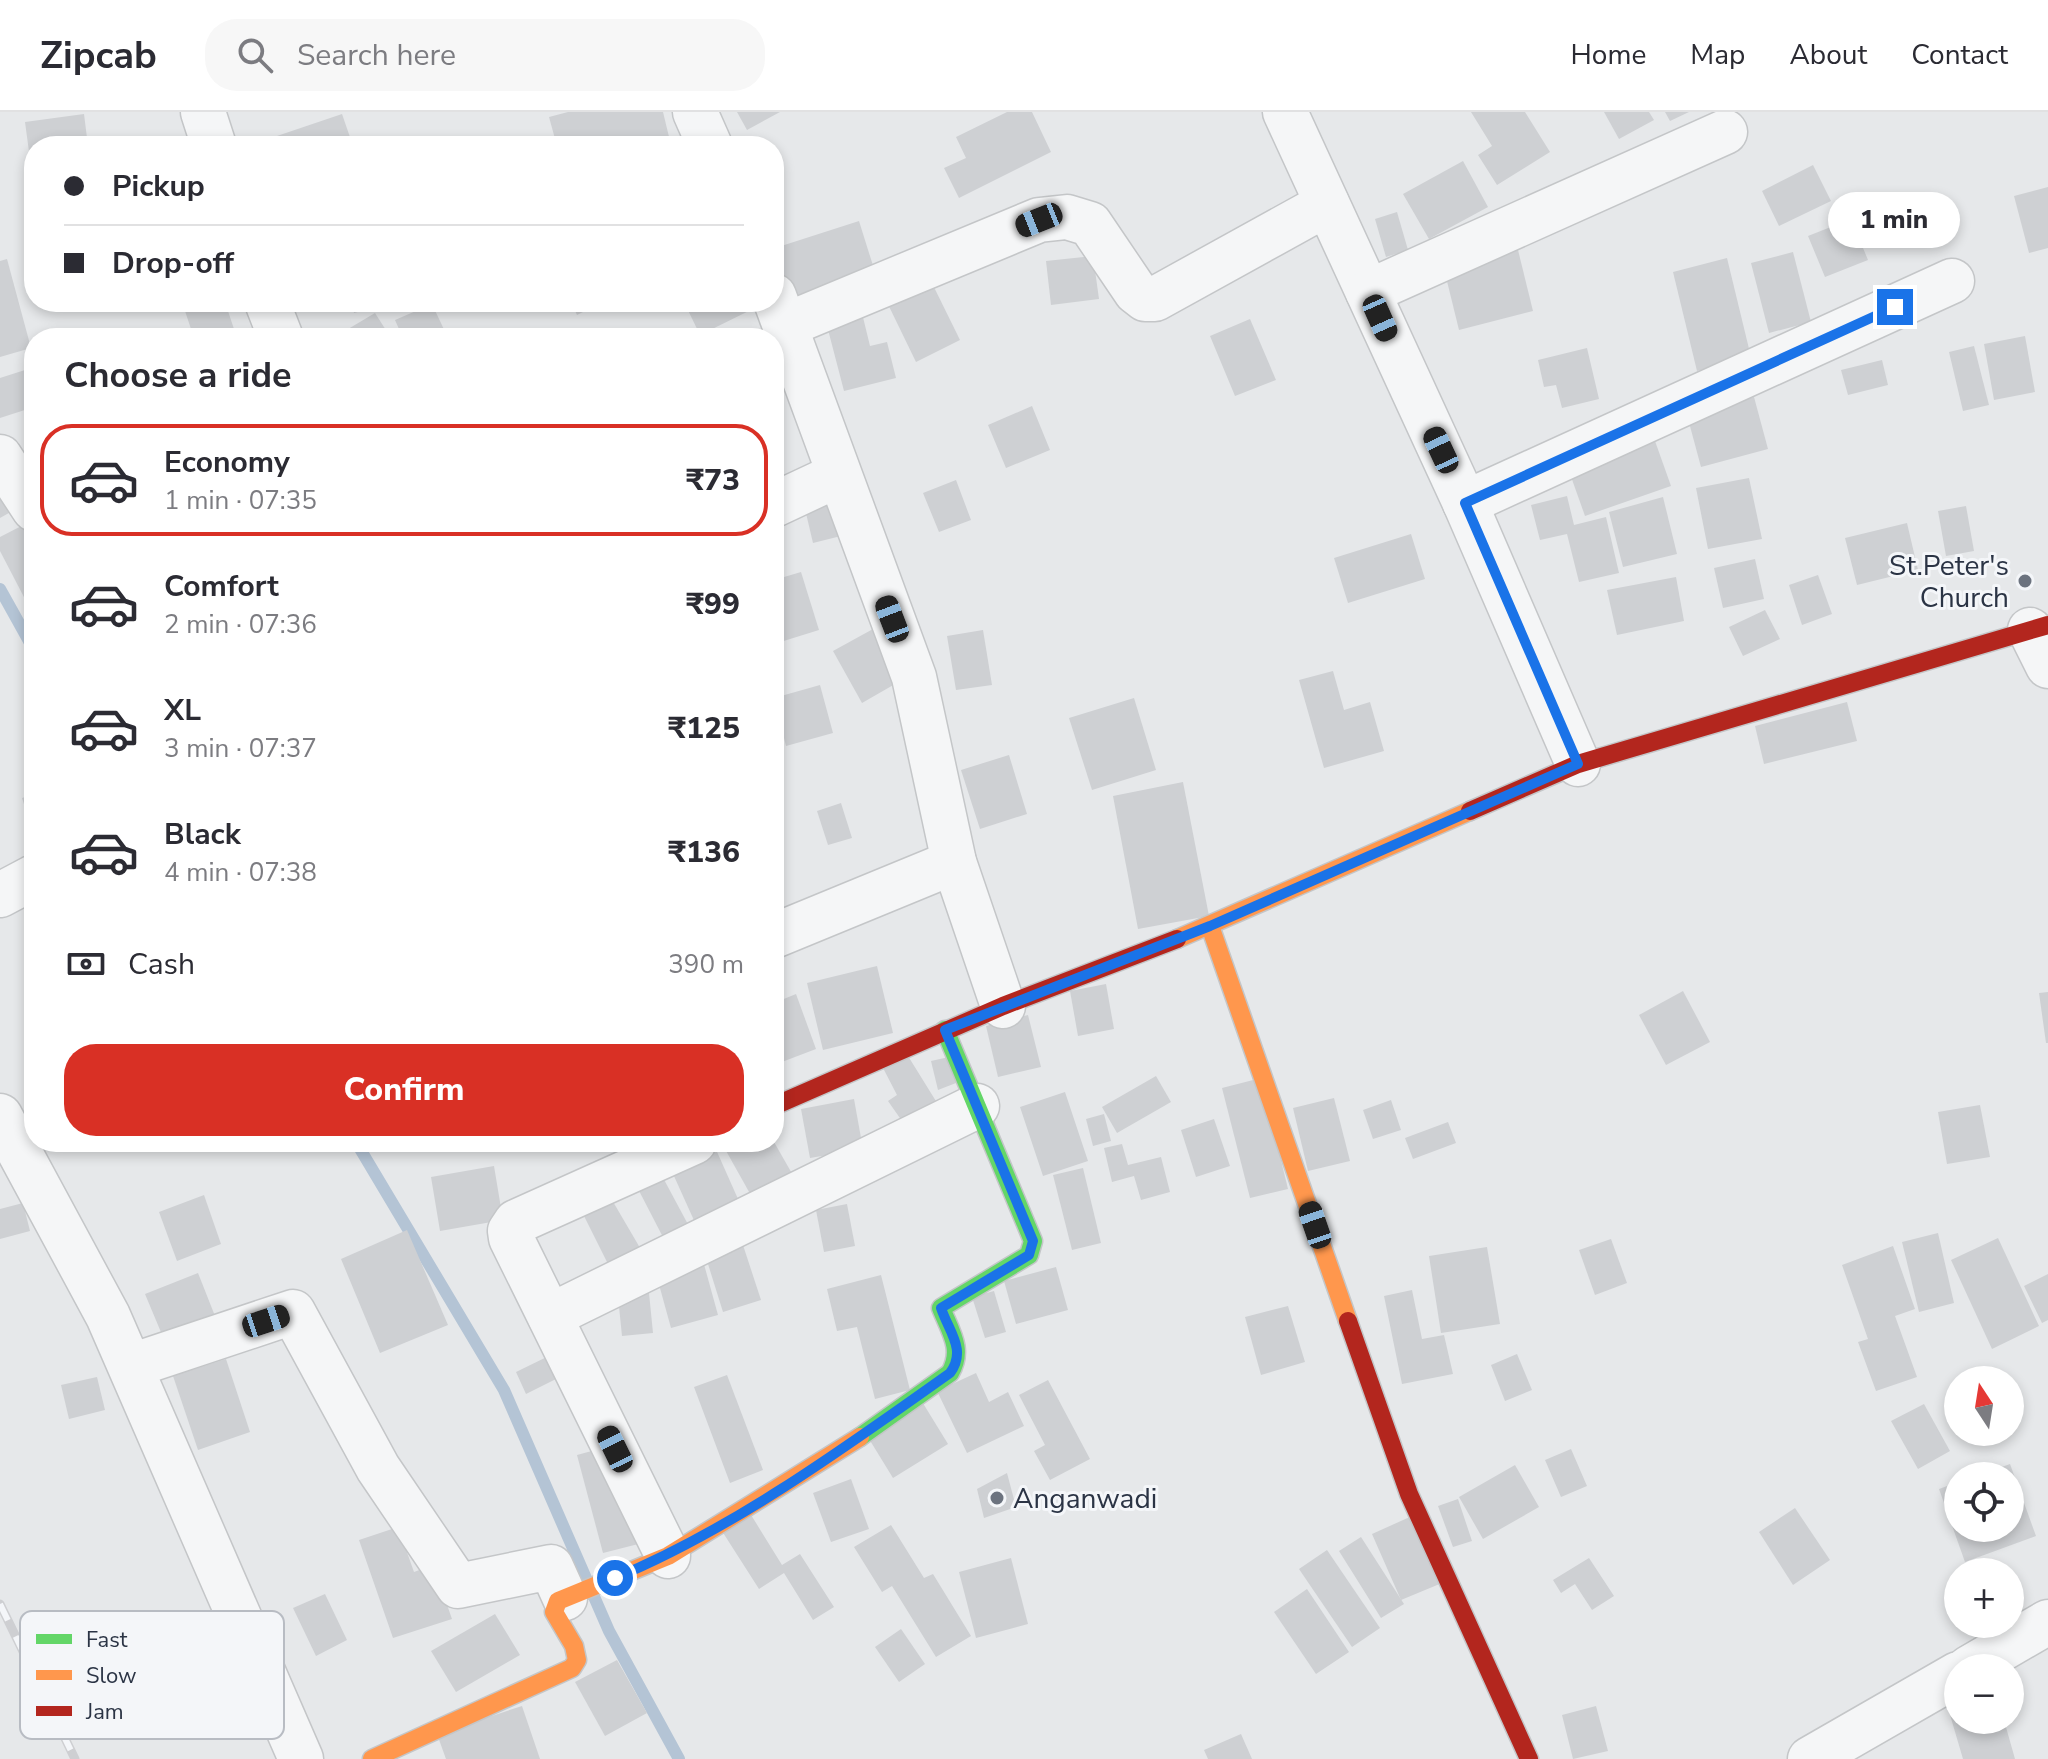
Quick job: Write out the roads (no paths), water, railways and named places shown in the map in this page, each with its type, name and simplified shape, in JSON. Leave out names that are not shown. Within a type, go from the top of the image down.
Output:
[{"type":"street","points":[[203,112],[211,136]]},
{"type":"street","points":[[695,112],[706,136]]},
{"type":"street","points":[[1285,112],[1465,503],[1578,764]]},
{"type":"street","points":[[1368,292],[1725,132]]},
{"type":"street","points":[[784,310],[1039,220],[1067,217],[1090,224],[1136,292],[1145,299],[1155,299],[1327,204]]},
{"type":"street","points":[[1465,503],[1952,281]]},
{"type":"street","points":[[780,312],[914,677],[954,862],[1003,1006]]},
{"type":"street","points":[[0,457],[24,494]]},
{"type":"street","points":[[784,500],[838,475]]},
{"type":"street","points":[[784,1102],[1003,1006],[1210,926],[1578,764],[2042,640]]},
{"type":"street","points":[[784,932],[954,862]]},
{"type":"street","points":[[0,895],[24,882]]},
{"type":"street","points":[[1210,926],[1409,1494],[1529,1759]]},
{"type":"street","points":[[372,1759],[572,1668],[577,1660],[574,1646],[554,1612],[558,1601],[668,1556],[836,1454],[950,1373],[957,1364],[957,1343],[941,1308],[1029,1255],[1033,1241],[945,1030]]},
{"type":"street","points":[[550,1316],[977,1106]]},
{"type":"street","points":[[0,1116],[108,1316],[237,1611]]},
{"type":"street","points":[[668,1556],[511,1238],[512,1226],[516,1222],[672,1152]]},
{"type":"street","points":[[131,1366],[293,1312],[378,1468],[458,1586],[551,1567],[565,1598]]},
{"type":"street","points":[[1999,1654],[2045,1632]]},
{"type":"street","points":[[1810,1759],[1944,1682]]},
{"type":"street","points":[[284,1720],[301,1759]]},
{"type":"waterway","points":[[0,589],[24,632]]},
{"type":"waterway","points":[[362,1152],[504,1390],[609,1631],[679,1759]]},
{"type":"railway","points":[[0,1604],[20,1645]]},
{"type":"railway","points":[[65,1739],[75,1759]]},
{"type":"place","name":"St.Peter's Church","points":[[2025,581]]},
{"type":"place","name":"Anganwadi","points":[[997,1498]]}]
